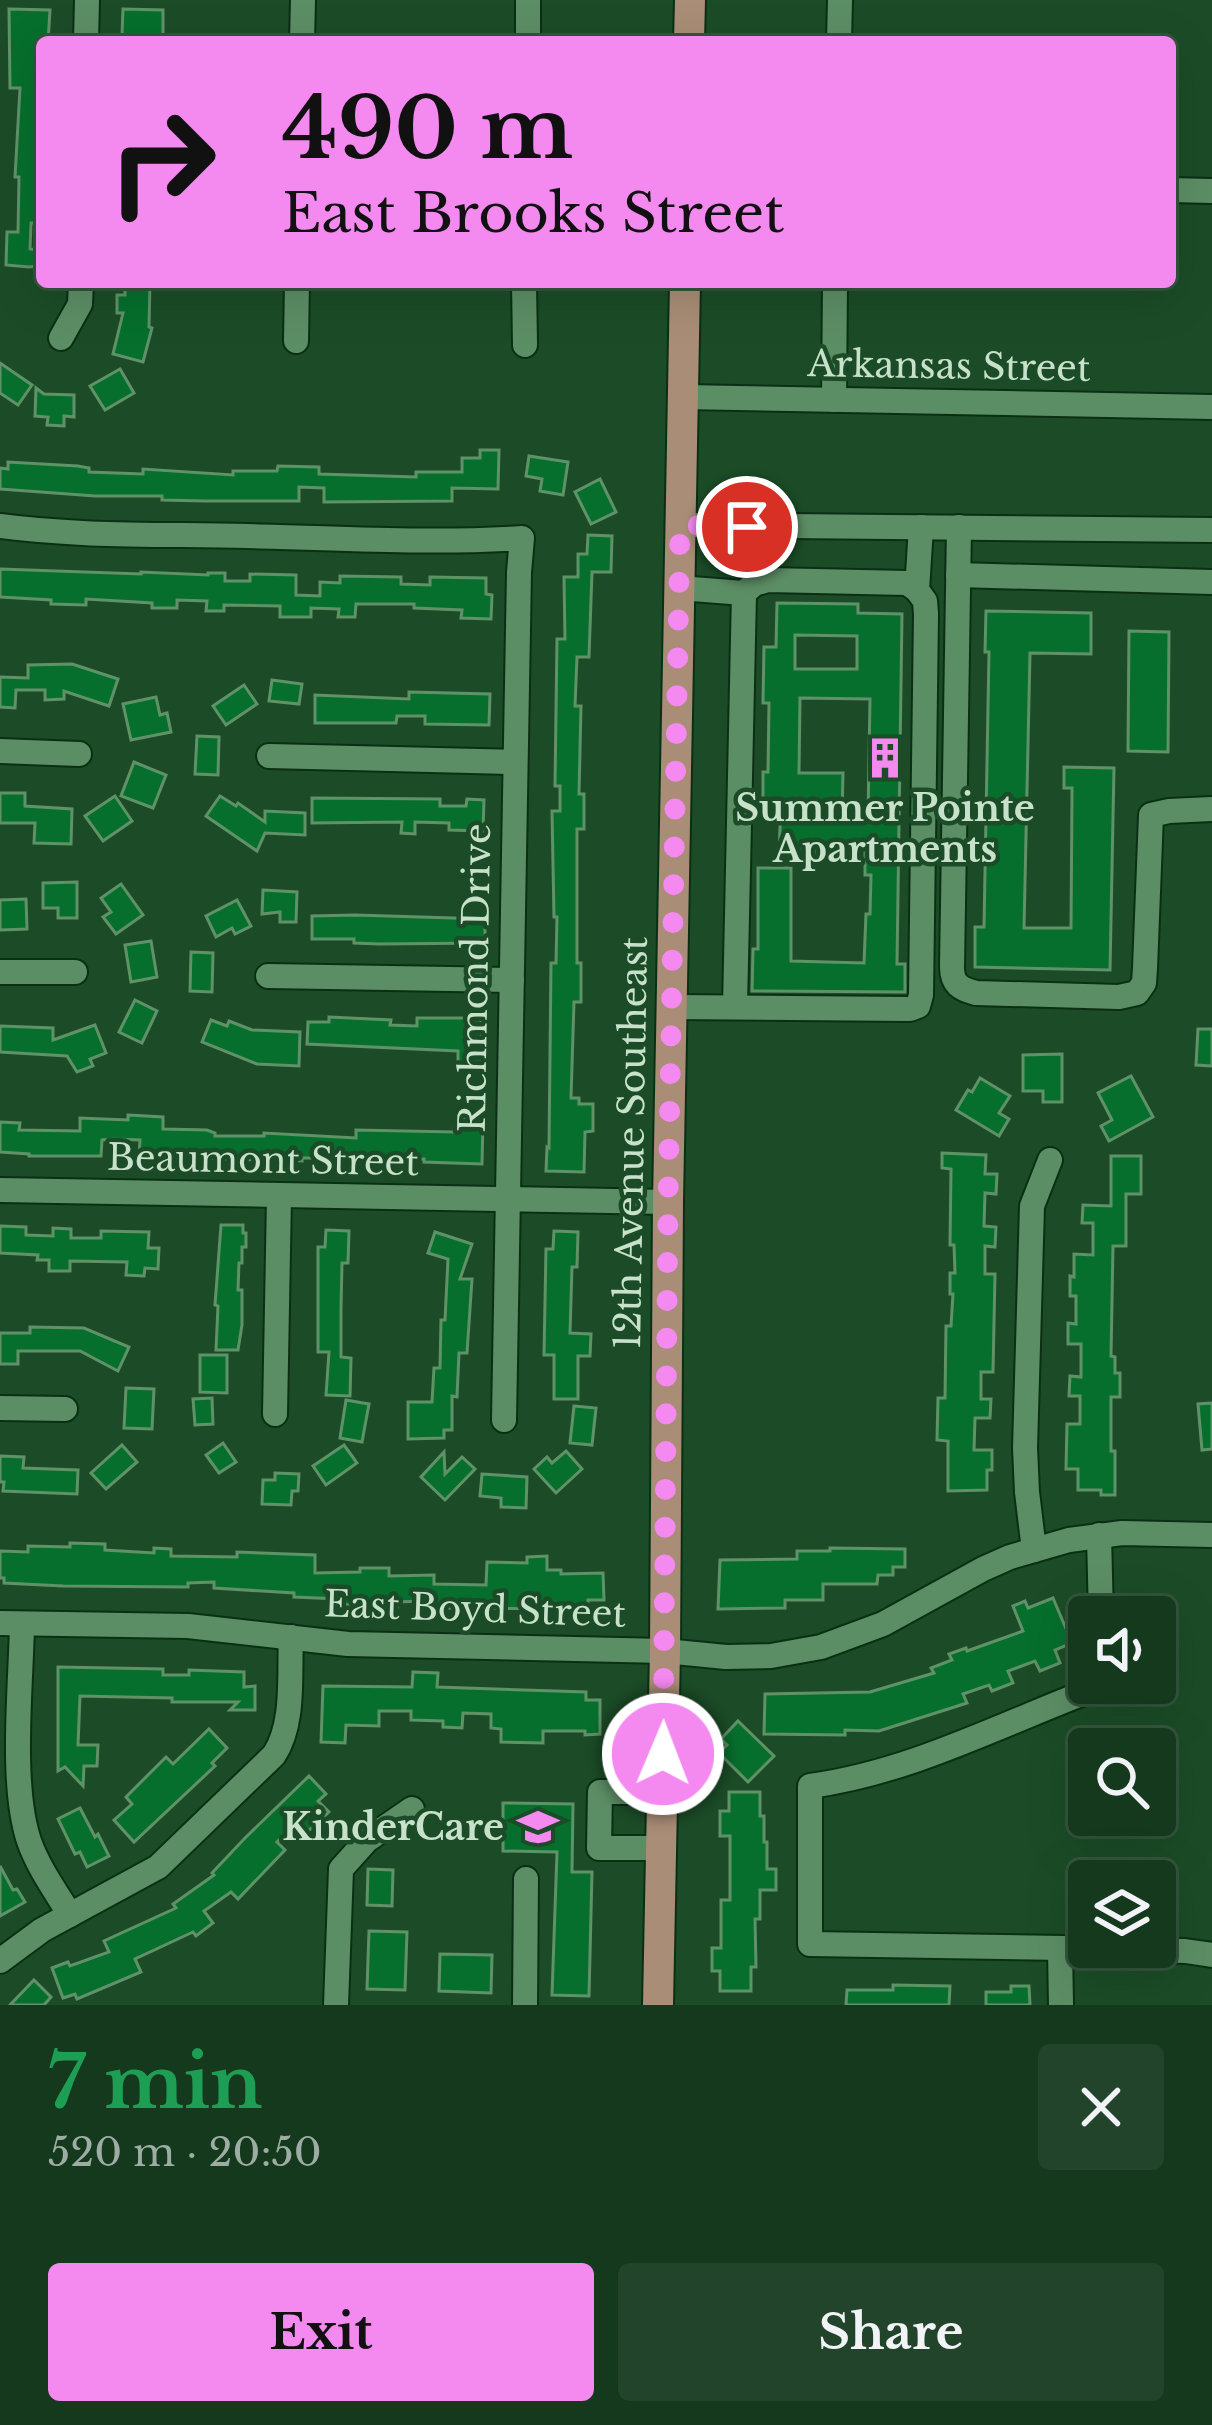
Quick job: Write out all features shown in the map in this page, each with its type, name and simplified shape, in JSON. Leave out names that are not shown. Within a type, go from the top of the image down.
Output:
[{"type":"main road","points":[[689,0],[689,36]]},
{"type":"main road","name":"12th Avenue Southeast","points":[[658,2005],[686,288]]},
{"type":"street","points":[[86,36],[87,0]]},
{"type":"street","points":[[302,0],[302,36]]},
{"type":"street","points":[[528,0],[528,36]]},
{"type":"street","points":[[839,36],[840,0]]},
{"type":"street","points":[[1176,190],[1212,191]]},
{"type":"street","points":[[61,338],[80,304],[81,288]]},
{"type":"street","points":[[296,341],[297,288]]},
{"type":"street","points":[[524,288],[525,345]]},
{"type":"street","points":[[834,400],[836,288]]},
{"type":"street","name":"Arkansas Street","points":[[684,397],[1212,407]]},
{"type":"street","points":[[680,525],[1212,530]]},
{"type":"street","name":"Richmond Drive","points":[[0,526],[55,532],[522,538],[503,1420]]},
{"type":"street","points":[[917,590],[921,526]]},
{"type":"street","points":[[959,527],[952,967],[956,984],[976,993],[1137,994],[1144,983],[1151,815],[1212,809]]},
{"type":"street","points":[[958,575],[1212,582]]},
{"type":"street","points":[[672,1006],[910,1009],[918,1006],[921,995],[925,601],[907,583],[767,580],[744,592],[679,588]]},
{"type":"street","points":[[735,1007],[744,592]]},
{"type":"street","points":[[0,751],[79,754]]},
{"type":"street","points":[[269,756],[515,762]]},
{"type":"street","points":[[0,971],[75,972]]},
{"type":"street","points":[[268,976],[512,980]]},
{"type":"street","points":[[1034,1550],[1025,1448],[1031,1206],[1050,1160]]},
{"type":"street","name":"Beaumont Street","points":[[0,1190],[668,1202]]},
{"type":"street","points":[[275,1414],[279,1197]]},
{"type":"street","points":[[0,1408],[65,1409]]},
{"type":"street","points":[[1099,1535],[1100,1596]]},
{"type":"street","name":"East Boyd Street","points":[[11,1623],[188,1627],[370,1645],[752,1657],[821,1647],[883,1624],[982,1569],[1034,1550],[1099,1535],[1212,1535]]},
{"type":"street","points":[[11,1623],[23,1816],[36,1856],[70,1915]]},
{"type":"street","points":[[0,1960],[42,1930],[158,1867],[274,1755],[286,1720],[291,1637]]},
{"type":"street","points":[[1068,1700],[913,1762],[810,1786],[810,1944],[1212,1955]]},
{"type":"street","points":[[661,1848],[599,1848],[600,1792],[662,1792]]},
{"type":"street","points":[[336,2005],[341,1869],[367,1840],[412,1809]]},
{"type":"street","points":[[525,2005],[526,1879]]},
{"type":"street","points":[[1060,1949],[1060,2005]]},
{"type":"building","points":[[9,9],[50,10],[48,36],[36,36],[36,223],[31,223],[30,249],[36,250],[36,266],[6,265],[7,232],[18,232],[19,177],[15,177],[20,88],[10,88]]},
{"type":"building","points":[[123,9],[163,10],[163,36],[122,35]]},
{"type":"building","points":[[125,288],[150,288],[152,328],[143,362],[113,354],[123,313],[117,313],[117,295],[125,295]]},
{"type":"building","points":[[0,363],[32,385],[18,405],[0,393]]},
{"type":"building","points":[[120,369],[134,393],[105,410],[90,386]]},
{"type":"building","points":[[36,388],[44,394],[74,395],[74,417],[64,416],[64,426],[47,425],[48,417],[35,416]]},
{"type":"building","points":[[480,450],[499,450],[498,489],[452,488],[452,501],[324,502],[324,488],[299,487],[299,501],[162,500],[162,496],[0,489],[0,468],[8,469],[8,462],[143,474],[143,469],[233,475],[233,471],[277,471],[278,466],[319,467],[319,474],[416,477],[416,472],[462,472],[462,458],[480,458]]},
{"type":"building","points":[[529,456],[568,462],[563,495],[540,491],[542,479],[526,476]]},
{"type":"building","points":[[600,479],[616,512],[591,524],[575,492]]},
{"type":"building","points":[[588,535],[612,536],[611,572],[592,572],[589,657],[577,657],[575,706],[581,706],[579,794],[584,794],[584,829],[577,829],[581,1002],[574,1002],[571,1098],[579,1098],[579,1104],[593,1104],[593,1131],[585,1132],[584,1172],[546,1171],[551,963],[556,963],[557,917],[552,811],[560,811],[560,786],[555,786],[557,639],[565,639],[564,577],[578,577],[578,554],[587,554]]},
{"type":"building","points":[[0,569],[225,573],[225,581],[250,581],[250,574],[296,575],[296,595],[320,596],[320,582],[340,583],[340,576],[401,577],[401,584],[430,585],[430,577],[486,578],[486,594],[492,595],[491,619],[461,618],[462,610],[414,608],[414,604],[356,604],[355,617],[338,617],[339,609],[311,608],[311,617],[280,617],[280,606],[224,605],[224,611],[206,611],[207,601],[177,600],[177,608],[86,599],[86,605],[51,604],[51,600],[0,597]]},
{"type":"building","points":[[777,603],[858,604],[858,613],[902,614],[897,964],[905,964],[905,992],[752,991],[753,949],[758,949],[758,868],[791,868],[791,961],[864,963],[866,914],[870,914],[871,875],[865,875],[865,849],[816,848],[816,855],[779,854],[781,803],[763,803],[769,703],[763,703],[764,647],[776,647]],"holes":[[[795,635],[857,636],[857,669],[795,669]],[[800,698],[870,699],[868,817],[842,817],[843,773],[799,773]]]},
{"type":"building","points":[[986,611],[1091,613],[1091,654],[1030,653],[1024,928],[1071,928],[1072,788],[1064,788],[1064,767],[1114,768],[1110,970],[975,967],[975,927],[984,927]]},
{"type":"building","points":[[1129,631],[1169,632],[1168,752],[1128,751]]},
{"type":"building","points":[[72,664],[118,679],[109,706],[64,691],[64,699],[45,700],[45,690],[16,690],[15,708],[0,707],[0,677],[28,678],[28,665]]},
{"type":"building","points":[[272,680],[302,684],[299,704],[269,701]]},
{"type":"building","points":[[244,685],[257,704],[226,725],[213,706]]},
{"type":"building","points":[[409,692],[490,694],[489,725],[425,724],[425,716],[397,716],[396,723],[315,723],[315,695],[409,699]]},
{"type":"building","points":[[156,697],[160,715],[167,713],[171,732],[131,740],[123,704]]},
{"type":"building","points":[[197,736],[219,737],[218,775],[195,774]]},
{"type":"building","points":[[134,762],[166,775],[153,808],[121,796]]},
{"type":"building","points":[[0,793],[25,793],[25,806],[72,809],[71,844],[34,843],[35,823],[0,823]]},
{"type":"building","points":[[115,796],[132,821],[103,841],[85,816]]},
{"type":"building","points":[[220,796],[265,822],[265,811],[305,813],[305,835],[265,833],[257,851],[206,816]]},
{"type":"building","points":[[312,798],[440,799],[440,806],[484,800],[483,831],[449,830],[449,823],[415,822],[415,834],[401,833],[402,822],[312,823]]},
{"type":"building","points":[[77,882],[77,918],[58,918],[58,908],[43,908],[43,883]]},
{"type":"building","points":[[121,884],[143,915],[116,934],[103,917],[111,912],[101,898]]},
{"type":"building","points":[[263,890],[297,892],[296,922],[280,922],[280,912],[262,914]]},
{"type":"building","points":[[26,899],[27,929],[0,930],[0,900]]},
{"type":"building","points":[[237,900],[251,926],[235,934],[232,928],[216,937],[206,916]]},
{"type":"building","points":[[312,916],[485,919],[485,943],[312,939]]},
{"type":"building","points":[[151,941],[157,977],[131,982],[125,945]]},
{"type":"building","points":[[191,952],[213,953],[212,992],[190,991]]},
{"type":"building","points":[[135,1000],[157,1011],[142,1043],[119,1032]]},
{"type":"building","points":[[329,1017],[417,1026],[417,1018],[481,1018],[482,1065],[458,1065],[458,1051],[307,1044],[308,1022],[329,1022]]},
{"type":"building","points":[[211,1020],[252,1030],[300,1032],[299,1066],[257,1064],[202,1042]]},
{"type":"building","points":[[95,1025],[106,1053],[90,1059],[93,1066],[77,1072],[67,1056],[0,1052],[0,1026],[53,1028],[53,1040]]},
{"type":"building","points":[[1198,1029],[1212,1029],[1212,1066],[1196,1065]]},
{"type":"building","points":[[1062,1054],[1062,1102],[1043,1102],[1043,1091],[1023,1091],[1023,1055]]},
{"type":"building","points":[[1131,1076],[1153,1117],[1109,1141],[1101,1126],[1112,1120],[1098,1093]]},
{"type":"building","points":[[980,1078],[1010,1096],[999,1113],[1009,1119],[999,1136],[956,1110]]},
{"type":"building","points":[[128,1115],[163,1117],[163,1129],[207,1130],[215,1136],[264,1133],[356,1138],[356,1130],[454,1132],[455,1118],[483,1119],[482,1164],[424,1159],[379,1162],[379,1158],[302,1161],[257,1154],[248,1160],[198,1158],[198,1152],[161,1150],[161,1159],[139,1157],[140,1140],[113,1139],[102,1140],[101,1156],[0,1152],[0,1122],[20,1123],[19,1130],[80,1131],[80,1118],[128,1120]]},
{"type":"building","points":[[942,1153],[986,1155],[985,1174],[997,1174],[996,1194],[985,1193],[984,1226],[996,1227],[995,1247],[985,1246],[985,1274],[995,1274],[993,1372],[981,1372],[981,1399],[991,1399],[990,1418],[975,1418],[974,1450],[992,1450],[987,1490],[948,1491],[948,1441],[937,1440],[938,1398],[945,1398],[946,1326],[951,1326],[950,1273],[955,1273],[954,1245],[950,1245],[951,1169],[942,1168]]},
{"type":"building","points":[[1111,1156],[1141,1156],[1141,1194],[1126,1194],[1126,1246],[1113,1246],[1111,1356],[1115,1357],[1115,1373],[1120,1373],[1120,1397],[1111,1397],[1115,1495],[1101,1495],[1101,1490],[1078,1490],[1078,1469],[1066,1469],[1067,1424],[1080,1424],[1080,1396],[1069,1396],[1070,1376],[1081,1377],[1081,1344],[1068,1344],[1068,1323],[1076,1324],[1076,1296],[1070,1296],[1074,1254],[1093,1255],[1093,1223],[1082,1223],[1083,1205],[1111,1206]]},
{"type":"building","points":[[221,1225],[243,1225],[246,1233],[239,1263],[242,1325],[238,1350],[216,1350]]},
{"type":"building","points":[[0,1226],[26,1227],[26,1235],[53,1236],[53,1228],[71,1229],[71,1238],[101,1238],[101,1231],[149,1232],[148,1248],[159,1248],[158,1269],[145,1268],[144,1276],[126,1275],[127,1262],[70,1261],[70,1271],[49,1271],[49,1260],[37,1260],[38,1255],[0,1253]]},
{"type":"building","points":[[326,1230],[349,1231],[348,1263],[342,1263],[341,1357],[351,1358],[350,1396],[326,1395],[329,1352],[318,1352],[318,1247],[325,1247]]},
{"type":"building","points":[[554,1231],[578,1232],[570,1333],[591,1334],[590,1356],[578,1356],[578,1399],[554,1399],[554,1355],[544,1355],[546,1249],[553,1249]]},
{"type":"building","points":[[435,1232],[472,1244],[460,1279],[472,1279],[467,1353],[459,1353],[452,1430],[444,1430],[444,1438],[408,1439],[408,1402],[432,1402],[434,1368],[440,1368],[448,1259],[428,1253]]},
{"type":"building","points":[[30,1327],[84,1328],[129,1347],[118,1371],[80,1351],[18,1351],[18,1364],[0,1364],[0,1333],[30,1333]]},
{"type":"building","points":[[200,1355],[227,1355],[227,1393],[200,1392]]},
{"type":"building","points":[[126,1388],[154,1389],[152,1429],[124,1428]]},
{"type":"building","points":[[212,1398],[213,1424],[195,1425],[193,1399]]},
{"type":"building","points":[[346,1400],[369,1404],[362,1442],[340,1438]]},
{"type":"building","points":[[1212,1403],[1212,1449],[1202,1450],[1198,1404]]},
{"type":"building","points":[[574,1406],[596,1408],[592,1445],[570,1443]]},
{"type":"building","points":[[223,1443],[236,1462],[219,1473],[206,1455]]},
{"type":"building","points":[[122,1445],[137,1462],[106,1489],[91,1473]]},
{"type":"building","points":[[344,1445],[357,1463],[326,1485],[313,1466]]},
{"type":"building","points":[[566,1451],[582,1469],[556,1493],[534,1469],[547,1457],[552,1463]]},
{"type":"building","points":[[444,1452],[445,1474],[462,1457],[475,1469],[445,1500],[421,1477]]},
{"type":"building","points":[[0,1456],[24,1457],[23,1468],[78,1470],[77,1494],[3,1491]]},
{"type":"building","points":[[275,1473],[299,1474],[291,1505],[262,1504],[263,1480],[275,1480]]},
{"type":"building","points":[[482,1474],[527,1477],[526,1508],[501,1507],[501,1498],[480,1496]]},
{"type":"building","points":[[70,1543],[154,1553],[154,1548],[171,1549],[171,1556],[315,1555],[315,1573],[389,1568],[389,1576],[434,1575],[434,1584],[486,1585],[487,1562],[527,1563],[527,1557],[547,1556],[547,1570],[603,1573],[604,1600],[588,1600],[588,1609],[444,1608],[426,1607],[426,1601],[360,1607],[340,1605],[340,1599],[294,1597],[294,1593],[214,1588],[214,1582],[188,1583],[188,1587],[63,1586],[4,1583],[0,1578],[0,1551],[28,1552],[28,1546],[70,1547]]},
{"type":"building","points":[[905,1549],[905,1567],[893,1567],[893,1575],[878,1575],[877,1584],[823,1584],[823,1600],[785,1600],[785,1608],[718,1609],[720,1560],[797,1559],[797,1551]]},
{"type":"building","points":[[1053,1598],[1068,1634],[1068,1645],[1055,1650],[1060,1663],[1040,1671],[1035,1661],[1008,1671],[1013,1683],[963,1694],[967,1703],[879,1731],[764,1734],[765,1694],[870,1692],[934,1673],[931,1668],[952,1660],[949,1654],[1023,1631],[1013,1606],[1025,1601],[1028,1608]]},
{"type":"building","points":[[58,1667],[163,1669],[163,1675],[189,1675],[189,1670],[244,1672],[244,1687],[255,1686],[255,1710],[230,1710],[238,1702],[80,1696],[78,1745],[98,1745],[97,1766],[84,1766],[83,1786],[65,1767],[58,1771]]},
{"type":"building","points":[[413,1672],[438,1673],[437,1687],[586,1692],[586,1700],[600,1700],[600,1734],[543,1731],[543,1743],[501,1742],[501,1729],[491,1728],[491,1714],[463,1713],[462,1728],[443,1727],[443,1721],[411,1720],[411,1711],[379,1711],[379,1726],[346,1725],[345,1743],[321,1742],[323,1686],[412,1687]]},
{"type":"building","points":[[738,1721],[774,1756],[748,1782],[719,1753],[727,1745],[721,1739]]},
{"type":"building","points":[[209,1729],[227,1748],[212,1763],[215,1766],[134,1842],[114,1820],[132,1804],[126,1797],[166,1757],[173,1764]]},
{"type":"building","points":[[309,1776],[326,1794],[318,1801],[329,1812],[306,1833],[297,1823],[277,1842],[285,1850],[238,1899],[231,1892],[204,1911],[213,1923],[196,1936],[193,1932],[135,1959],[141,1972],[77,1999],[75,1994],[63,1998],[52,1968],[109,1952],[104,1941],[176,1908],[173,1904],[214,1875]]},
{"type":"building","points":[[729,1792],[760,1792],[767,1869],[776,1869],[776,1890],[760,1890],[751,1991],[720,1991],[720,1971],[712,1971],[712,1948],[721,1948],[721,1900],[730,1900],[730,1836],[720,1836],[720,1811],[729,1811]]},
{"type":"building","points":[[503,1803],[573,1804],[572,1872],[592,1872],[589,1996],[552,1995],[557,1852],[503,1851]]},
{"type":"building","points":[[80,1808],[109,1856],[87,1867],[58,1819]]},
{"type":"building","points":[[0,1866],[25,1902],[0,1916]]},
{"type":"building","points":[[368,1869],[393,1870],[392,1906],[367,1905]]},
{"type":"building","points":[[369,1931],[407,1932],[405,1990],[367,1989]]},
{"type":"building","points":[[440,1954],[492,1955],[491,1993],[439,1991]]},
{"type":"building","points":[[34,1980],[51,1997],[44,2005],[10,2005]]},
{"type":"building","points":[[893,1985],[950,1986],[949,2005],[846,2005],[847,1990],[893,1990]]},
{"type":"building","points":[[1011,1986],[1029,1986],[1030,2005],[986,2005],[986,1992],[1011,1992]]},
{"type":"place","name":"Summer Pointe Apartments","points":[[885,758]]},
{"type":"place","name":"KinderCare","points":[[538,1827]]},
{"type":"route","points":[[663,1754],[680,525],[747,527]]}]
